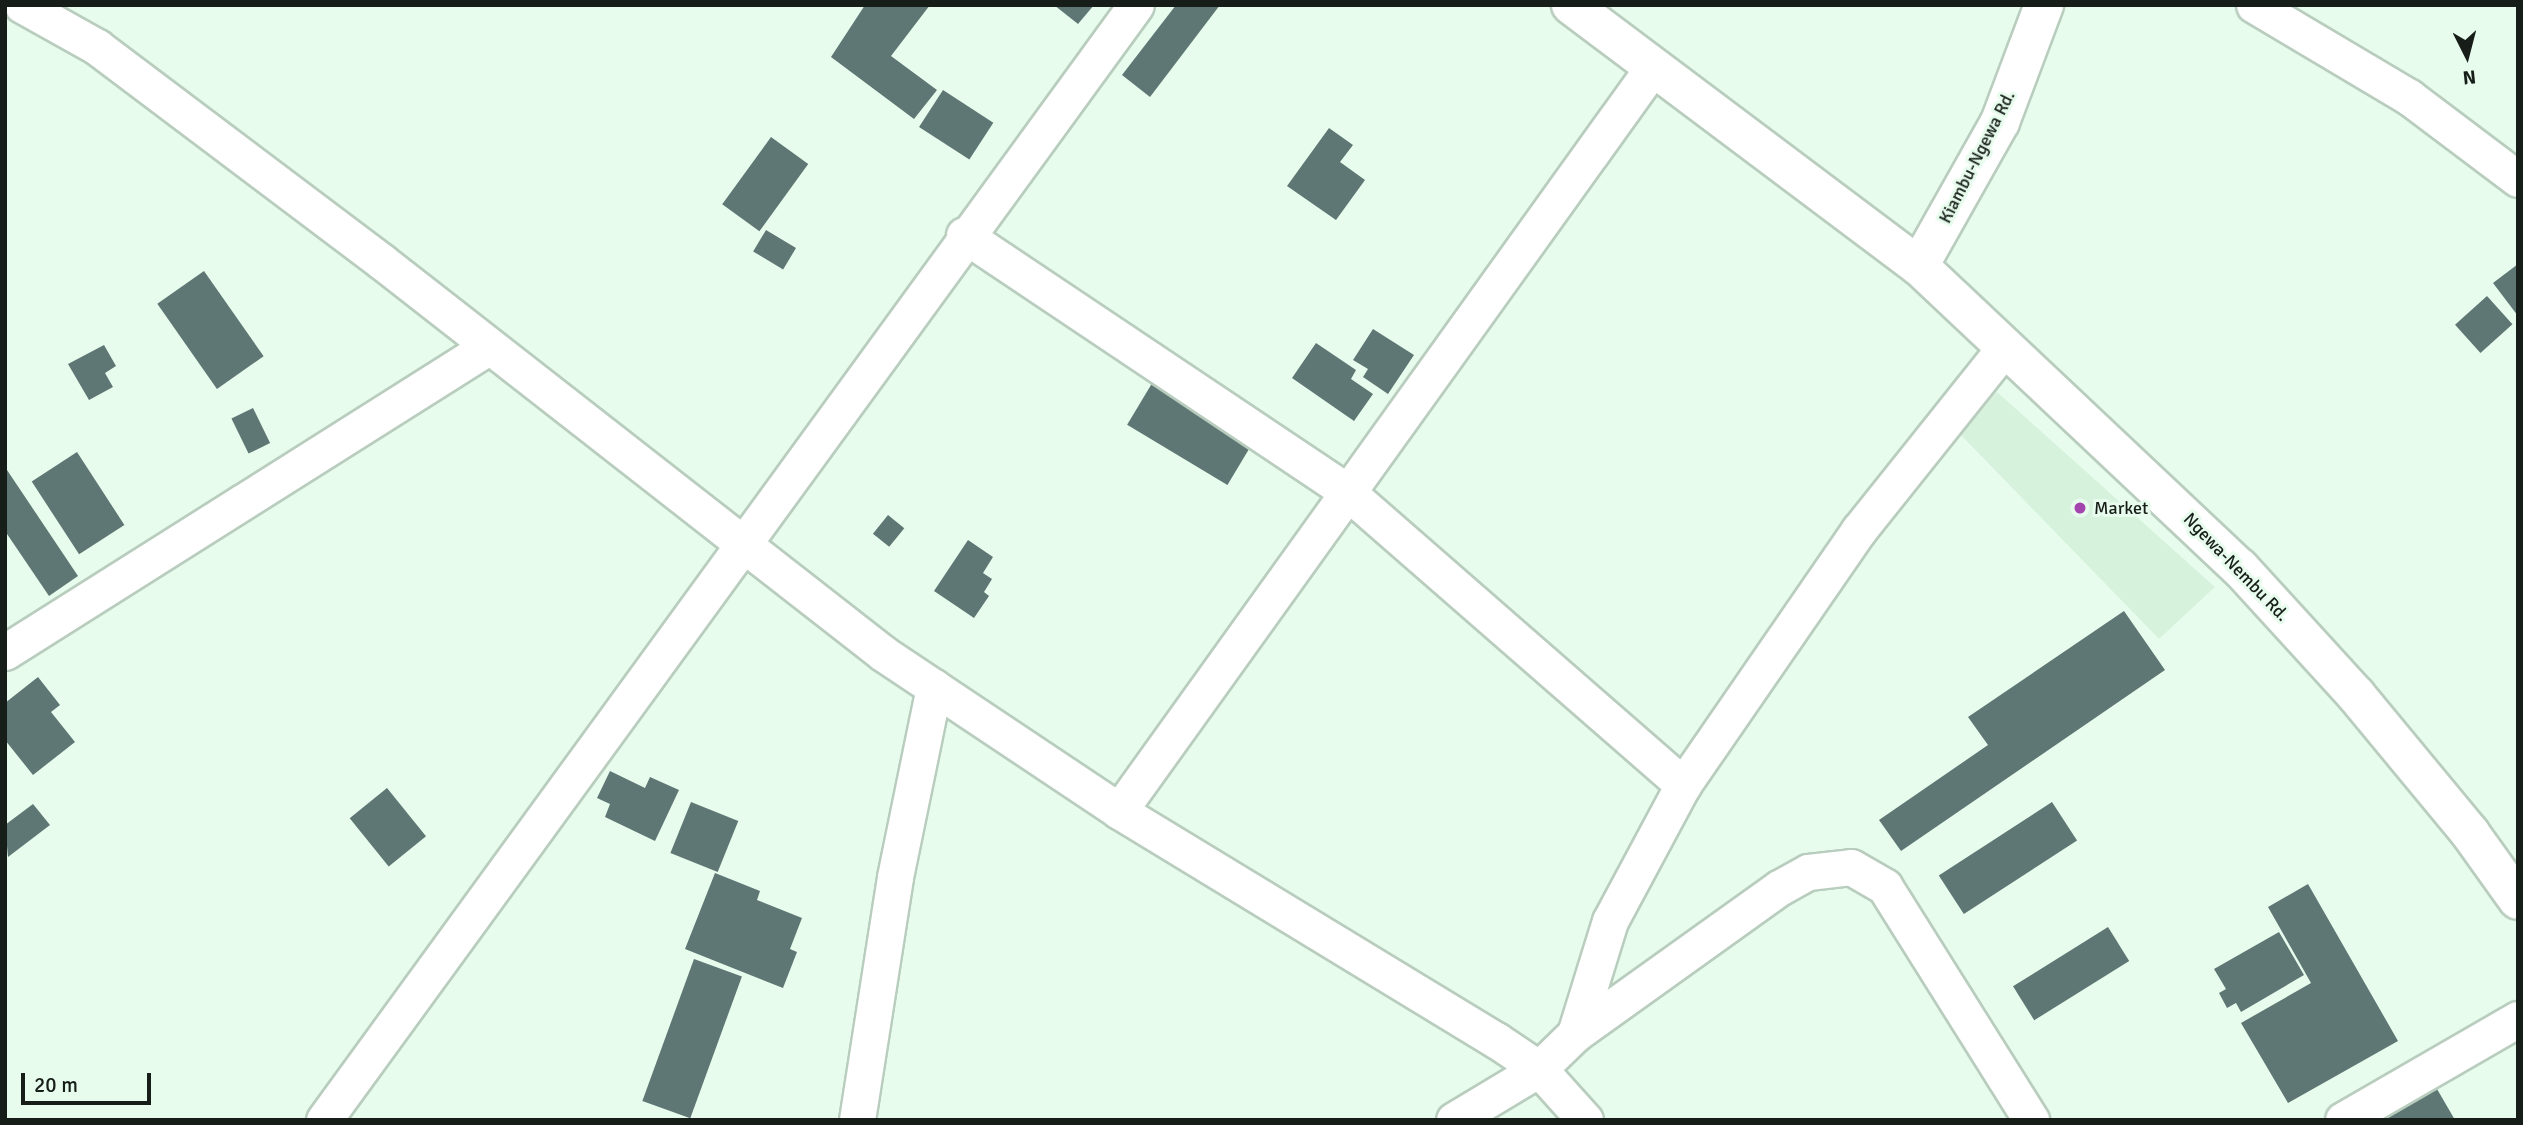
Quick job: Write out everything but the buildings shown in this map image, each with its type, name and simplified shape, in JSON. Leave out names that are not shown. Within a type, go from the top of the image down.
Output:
[{"type":"main road","name":"Ngewa-Nembu Rd.","points":[[1571,5],[1919,266],[2240,568],[2356,695],[2470,833],[2518,900]]},
{"type":"main road","name":"Kiambu-Ngewa Rd.","points":[[1919,266],[2000,122],[2044,5]]},
{"type":"street","points":[[22,5],[97,47],[742,544],[934,687],[1119,811],[1539,1069],[1585,1120]]},
{"type":"street","points":[[324,1120],[964,235],[1136,5]]},
{"type":"street","points":[[2254,5],[2409,97],[2518,179]]},
{"type":"street","points":[[1119,811],[1345,490],[1653,67]]},
{"type":"street","points":[[964,235],[1345,490],[1683,785]]},
{"type":"street","points":[[5,652],[488,347]]},
{"type":"street","points":[[1575,1034],[1610,921],[1683,785],[1859,530],[2005,347]]},
{"type":"street","points":[[857,1120],[895,877],[934,687]]},
{"type":"street","points":[[1454,1120],[1539,1069],[1575,1034],[1779,888],[1808,872],[1851,867],[1885,887],[2031,1120]]},
{"type":"street","points":[[2343,1120],[2518,1019]]},
{"type":"shaded area","name":"Market","points":[[1997,392],[2215,587],[2159,639],[1956,430]]},
{"type":"place","name":"Market","points":[[2080,508]]}]
